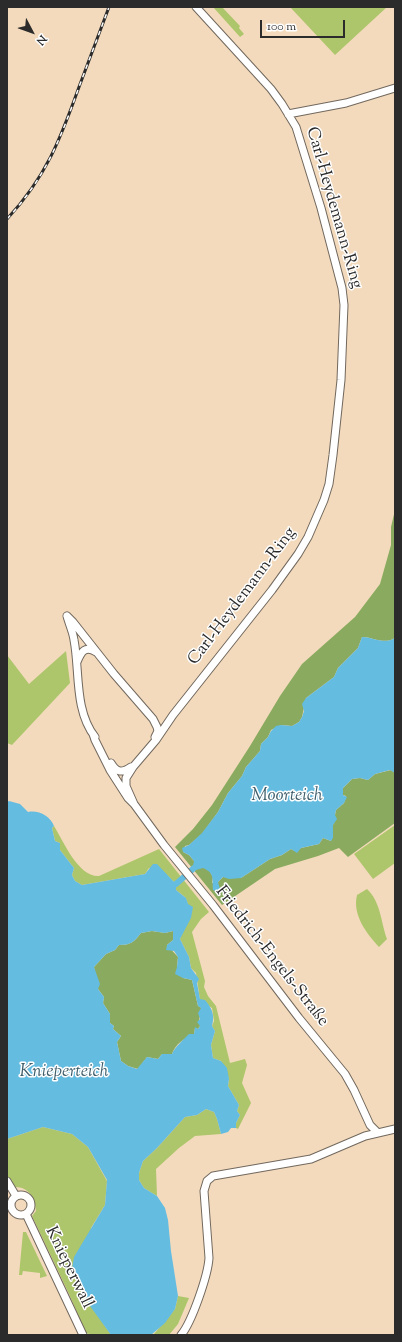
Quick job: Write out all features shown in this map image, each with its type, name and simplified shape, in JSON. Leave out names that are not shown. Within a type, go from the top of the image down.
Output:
[{"type":"main road","name":"Carl-Heydemann-Ring","points":[[133,767],[156,740],[173,715],[272,590],[298,554],[315,522],[329,484],[341,380],[344,305],[342,288],[296,127],[271,89],[196,7]]},
{"type":"main road","points":[[288,114],[346,103],[395,88]]},
{"type":"main road","points":[[76,662],[74,641],[67,616],[153,719],[164,720],[173,715]]},
{"type":"main road","points":[[76,662],[86,649],[92,649],[98,653]]},
{"type":"main road","name":"Friedrich-Engels-Straße","points":[[76,662],[83,711],[95,740],[114,777],[164,845],[213,905],[296,1014],[345,1074],[370,1125],[377,1132]]},
{"type":"main road","name":"Carl-Heydemann-Ring","points":[[149,748],[158,731],[153,719]]},
{"type":"main road","name":"Friedrich-Engels-Straße","points":[[93,734],[116,770],[125,771],[133,767]]},
{"type":"main road","name":"Friedrich-Engels-Straße","points":[[133,767],[126,778],[126,786],[134,804]]},
{"type":"main road","points":[[182,1335],[188,1326],[208,1269],[209,1258],[204,1186],[209,1179],[213,1176],[311,1159],[377,1132],[395,1129]]},
{"type":"main road","name":"Knieperwall","points":[[7,1181],[16,1196]]},
{"type":"main road","name":"Knieperwall","points":[[23,1195],[28,1199],[31,1205],[26,1214],[20,1215],[12,1211],[11,1202],[16,1196],[23,1195]]},
{"type":"main road","name":"Knieperwall","points":[[26,1214],[84,1335]]},
{"type":"green space","points":[[213,7],[222,7],[240,26],[239,28],[244,34],[240,37]]},
{"type":"green space","points":[[290,7],[387,7],[335,55]]},
{"type":"green space","points":[[395,510],[395,638],[383,641],[362,637],[358,648],[338,668],[334,677],[306,698],[302,717],[299,722],[292,726],[281,725],[271,730],[268,737],[261,744],[260,751],[246,767],[242,776],[228,793],[218,812],[202,834],[189,845],[185,846],[183,852],[209,870],[213,877],[212,883],[218,882],[223,877],[241,878],[270,859],[282,855],[291,849],[295,851],[319,844],[323,838],[331,841],[336,810],[344,803],[346,796],[343,795],[343,788],[352,779],[360,778],[368,780],[375,774],[391,770],[395,773],[395,823],[348,857],[339,848],[275,869],[222,905],[175,847],[193,829],[212,805],[280,696],[302,664],[355,617],[380,584],[391,545],[391,527]]},
{"type":"green space","points":[[66,651],[70,683],[12,745],[7,743],[7,655],[29,684]]},
{"type":"green space","points":[[395,825],[395,863],[373,879],[354,854]]},
{"type":"green space","points":[[54,826],[78,865],[91,875],[99,876],[159,849],[209,912],[201,919],[192,932],[205,981],[204,987],[208,996],[216,1006],[230,1063],[245,1059],[247,1065],[242,1083],[251,1103],[238,1129],[236,1128],[236,1123],[240,1115],[237,1111],[239,1105],[228,1086],[229,1079],[221,1061],[213,1058],[211,1045],[215,1031],[212,1026],[214,1021],[212,1008],[200,1000],[196,973],[191,968],[189,957],[180,939],[185,925],[188,908],[186,899],[176,890],[176,884],[167,875],[149,868],[145,874],[82,885],[75,881],[72,875],[74,868],[60,850],[60,843],[55,841],[52,828]]},
{"type":"green space","points":[[367,889],[372,894],[378,906],[387,939],[379,947],[365,930],[357,910],[357,895]]},
{"type":"green space","points":[[152,931],[165,933],[173,931],[173,940],[167,945],[178,957],[177,967],[183,978],[192,980],[198,1006],[202,1008],[199,1020],[200,1026],[198,1029],[195,1028],[194,1034],[178,1044],[173,1050],[172,1054],[162,1054],[158,1059],[147,1057],[138,1069],[128,1066],[121,1061],[117,1042],[121,1036],[113,1029],[114,1026],[110,1023],[110,1014],[103,1003],[104,997],[98,989],[94,967],[106,954],[115,950],[119,945],[129,944],[141,933]]},
{"type":"green space","points":[[206,1109],[214,1112],[221,1134],[195,1136],[156,1169],[157,1196],[144,1188],[139,1180],[139,1173],[143,1161],[185,1117],[197,1115]]},
{"type":"green space","points":[[43,1127],[72,1134],[88,1147],[107,1181],[105,1205],[91,1228],[101,1320],[111,1335],[94,1335],[86,1333],[32,1216],[36,1211],[33,1198],[28,1191],[20,1187],[15,1187],[7,1176],[7,1139]]},
{"type":"green space","points":[[23,1232],[26,1232],[47,1276],[40,1278],[40,1273],[23,1271],[22,1275],[19,1275]]},
{"type":"green space","points":[[178,1296],[189,1298],[178,1324],[169,1335],[151,1335],[154,1334],[175,1309]]},
{"type":"water","name":"Moorteich","points":[[362,637],[383,641],[395,638],[395,773],[390,770],[375,774],[368,780],[360,778],[352,779],[343,788],[343,795],[347,797],[344,803],[336,810],[335,815],[337,819],[333,825],[333,838],[331,841],[323,838],[319,844],[301,848],[297,853],[291,849],[282,855],[270,859],[241,878],[229,879],[223,877],[218,882],[220,889],[216,891],[213,890],[213,880],[211,874],[203,868],[196,870],[193,866],[194,861],[189,855],[183,852],[182,848],[189,845],[202,833],[218,812],[228,793],[242,776],[246,767],[260,751],[261,744],[268,737],[271,731],[276,726],[292,726],[299,722],[304,711],[302,704],[306,698],[334,677],[338,668],[358,648]]},
{"type":"water","name":"Knieperteich","points":[[9,801],[20,804],[28,812],[44,814],[50,819],[54,826],[52,828],[55,841],[60,843],[60,850],[74,868],[72,875],[75,881],[82,885],[145,874],[153,864],[157,864],[176,884],[176,890],[186,898],[188,904],[193,907],[191,918],[180,939],[189,957],[191,968],[199,979],[197,983],[200,999],[205,1000],[212,1012],[212,1026],[215,1031],[211,1045],[213,1058],[221,1061],[227,1068],[229,1079],[228,1086],[239,1105],[237,1111],[240,1115],[236,1123],[236,1128],[231,1128],[228,1132],[221,1134],[214,1112],[206,1109],[197,1115],[185,1117],[143,1161],[139,1173],[139,1180],[144,1188],[157,1196],[165,1208],[168,1220],[178,1296],[175,1309],[165,1323],[151,1335],[111,1335],[90,1306],[72,1269],[74,1257],[105,1205],[107,1180],[88,1147],[72,1134],[43,1127],[7,1139],[7,802]],"holes":[[[152,931],[165,933],[173,931],[173,940],[167,945],[166,950],[174,951],[178,957],[175,974],[192,980],[198,1006],[201,1008],[198,1013],[200,1019],[197,1022],[200,1026],[198,1029],[195,1027],[194,1034],[189,1034],[177,1046],[172,1054],[162,1054],[158,1059],[147,1057],[137,1069],[128,1066],[121,1061],[117,1042],[121,1036],[113,1029],[114,1026],[110,1023],[110,1014],[103,1003],[104,997],[98,989],[100,984],[94,967],[106,954],[115,950],[119,945],[132,942],[141,933]]]},
{"type":"waterway","points":[[176,884],[194,868]]},
{"type":"railway","points":[[7,219],[21,203],[42,173],[58,141],[109,7]]}]
